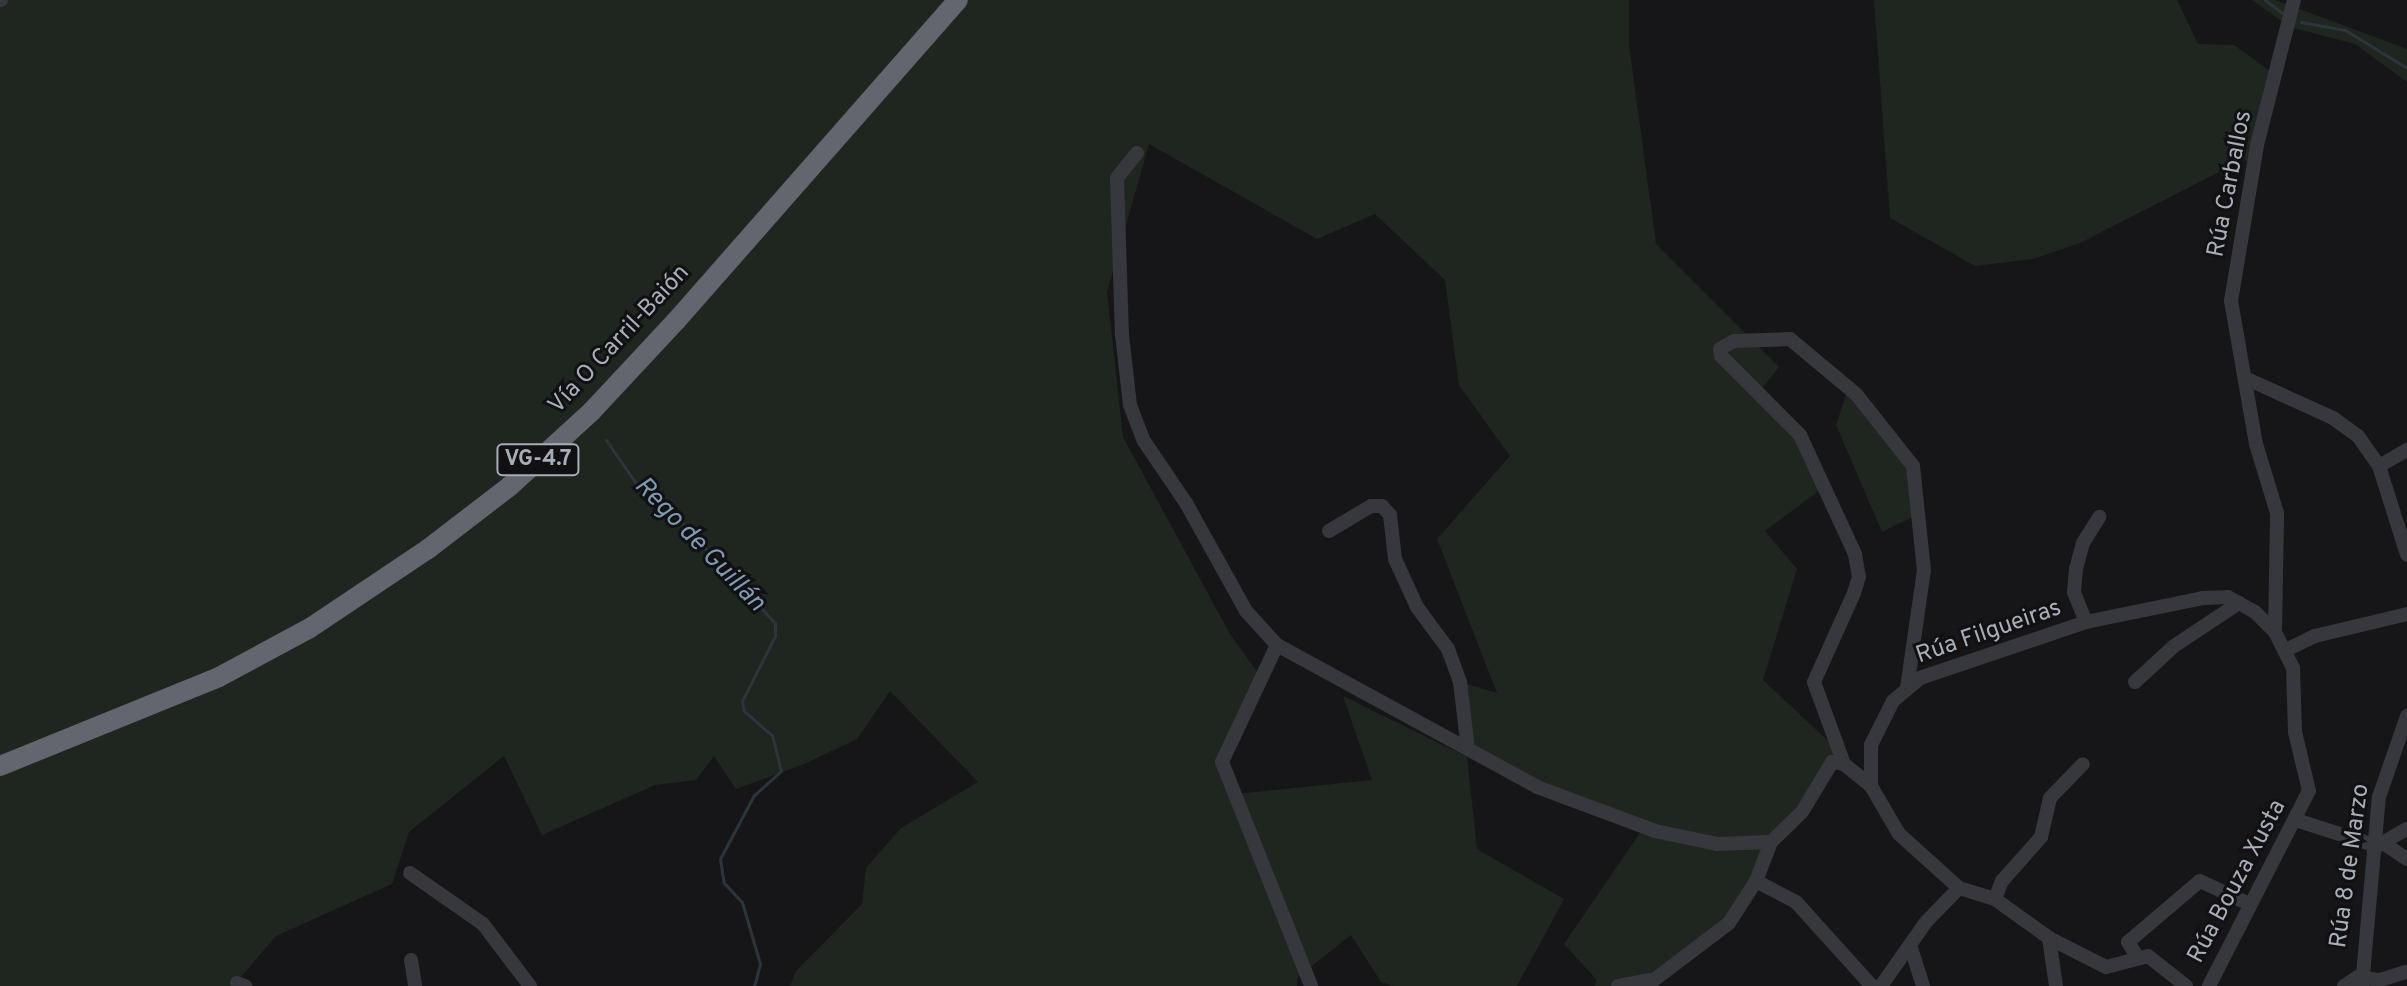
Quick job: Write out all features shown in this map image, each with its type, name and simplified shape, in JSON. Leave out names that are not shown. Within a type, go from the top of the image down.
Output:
[{"type":"highway","name":"Vía O Carril-Baión","points":[[0,766],[219,677],[310,628],[428,549],[510,486],[592,411],[676,321],[958,0]]},
{"type":"street","name":"Rúa Carballos","points":[[2245,378],[2231,301],[2252,165],[2294,0]]},
{"type":"street","points":[[1137,153],[1117,178],[1122,335],[1130,405],[1144,441],[1186,503],[1246,611],[1277,645],[1537,787],[1655,831],[1717,844],[1771,842]]},
{"type":"street","points":[[1844,764],[1814,682],[1854,593],[1859,577],[1855,554],[1800,435],[1721,356],[1720,349],[1734,341],[1790,339],[1856,394],[1913,466],[1924,570],[1907,688],[1893,701],[1871,745],[1871,786]]},
{"type":"street","points":[[2245,378],[2333,418],[2358,436],[2379,466],[2407,555]]},
{"type":"street","points":[[2245,378],[2256,444],[2277,513],[2275,632]]},
{"type":"street","points":[[2379,466],[2407,450]]},
{"type":"street","points":[[1329,531],[1371,506],[1382,506],[1390,515],[1395,559],[1417,607],[1448,649],[1460,682],[1468,749]]},
{"type":"street","name":"Rúa Filgueiras","points":[[2086,622],[2074,592],[2076,569],[2099,517]]},
{"type":"street","name":"Rúa Filgueiras","points":[[1907,688],[1920,678],[2086,622],[2203,598],[2239,603]]},
{"type":"street","points":[[2135,682],[2174,646],[2239,603],[2275,632],[2288,649],[2315,636],[2407,614]]},
{"type":"street","points":[[1277,645],[1222,762],[1311,986]]},
{"type":"street","name":"Rúa Bouza Xusta","points":[[2209,986],[2309,791],[2295,732],[2288,649]]},
{"type":"street","name":"Rúa 8 de Marzo","points":[[2360,982],[2382,846],[2379,797],[2407,716]]},
{"type":"street","points":[[1618,986],[1647,983],[1729,923],[1756,881],[1771,842],[1802,812],[1832,762],[1844,764],[1871,786],[1899,834],[1959,888],[1995,899],[2049,938],[2106,967],[2148,956],[2186,986]]},
{"type":"street","points":[[1995,899],[2002,881],[2041,837],[2050,798],[2083,764]]},
{"type":"street","points":[[2296,820],[2382,846],[2407,859]]},
{"type":"street","points":[[2382,846],[2407,829]]},
{"type":"street","points":[[410,873],[483,924],[530,986]]},
{"type":"street","points":[[1756,881],[1796,902],[1872,986]]},
{"type":"street","points":[[2138,958],[2128,942],[2200,881],[2249,904]]},
{"type":"street","points":[[1881,986],[1910,945],[1959,888]]},
{"type":"street","points":[[2049,938],[2056,986]]},
{"type":"street","points":[[1910,945],[1923,986]]},
{"type":"street","points":[[411,960],[415,986]]},
{"type":"street","points":[[2344,986],[2407,972]]},
{"type":"shaded area","points":[[0,0],[1629,0],[1629,45],[1656,244],[1779,367],[1760,391],[1800,435],[1824,487],[1765,531],[1797,569],[1763,680],[1839,751],[1771,842],[1729,923],[1667,969],[1618,986],[1595,986],[1596,979],[1564,944],[1644,827],[1468,749],[1460,682],[1497,693],[1437,539],[1510,456],[1459,385],[1445,280],[1375,214],[1317,239],[1149,144],[1107,292],[1123,437],[1230,634],[1258,673],[1223,762],[1236,794],[1372,780],[1343,696],[1467,757],[1477,849],[1564,899],[1517,986],[1393,986],[1381,982],[1351,935],[1297,978],[1297,986],[790,986],[796,971],[862,904],[866,868],[901,828],[978,782],[890,691],[857,739],[804,764],[736,789],[714,756],[696,780],[655,785],[542,835],[504,756],[409,832],[392,884],[276,936],[233,986],[0,986]]},
{"type":"shaded area","points":[[1874,0],[2177,0],[2198,44],[2234,45],[2277,76],[2252,165],[2245,160],[2080,243],[2033,259],[1975,266],[1890,218]]},
{"type":"shaded area","points":[[2252,0],[2275,0],[2407,49],[2407,82],[2355,44],[2290,27]]},
{"type":"shaded area","points":[[1847,392],[1856,394],[1917,484],[1921,513],[1882,532],[1836,425]]},
{"type":"waterway","points":[[2265,0],[2282,13]]},
{"type":"waterway","points":[[2301,22],[2345,30],[2407,68]]},
{"type":"waterway","name":"Rego de Guillán","points":[[606,440],[638,486],[682,523],[775,623],[775,636],[742,701],[744,711],[772,735],[781,771],[754,795],[720,859],[724,883],[742,902],[760,964],[754,986]]}]
